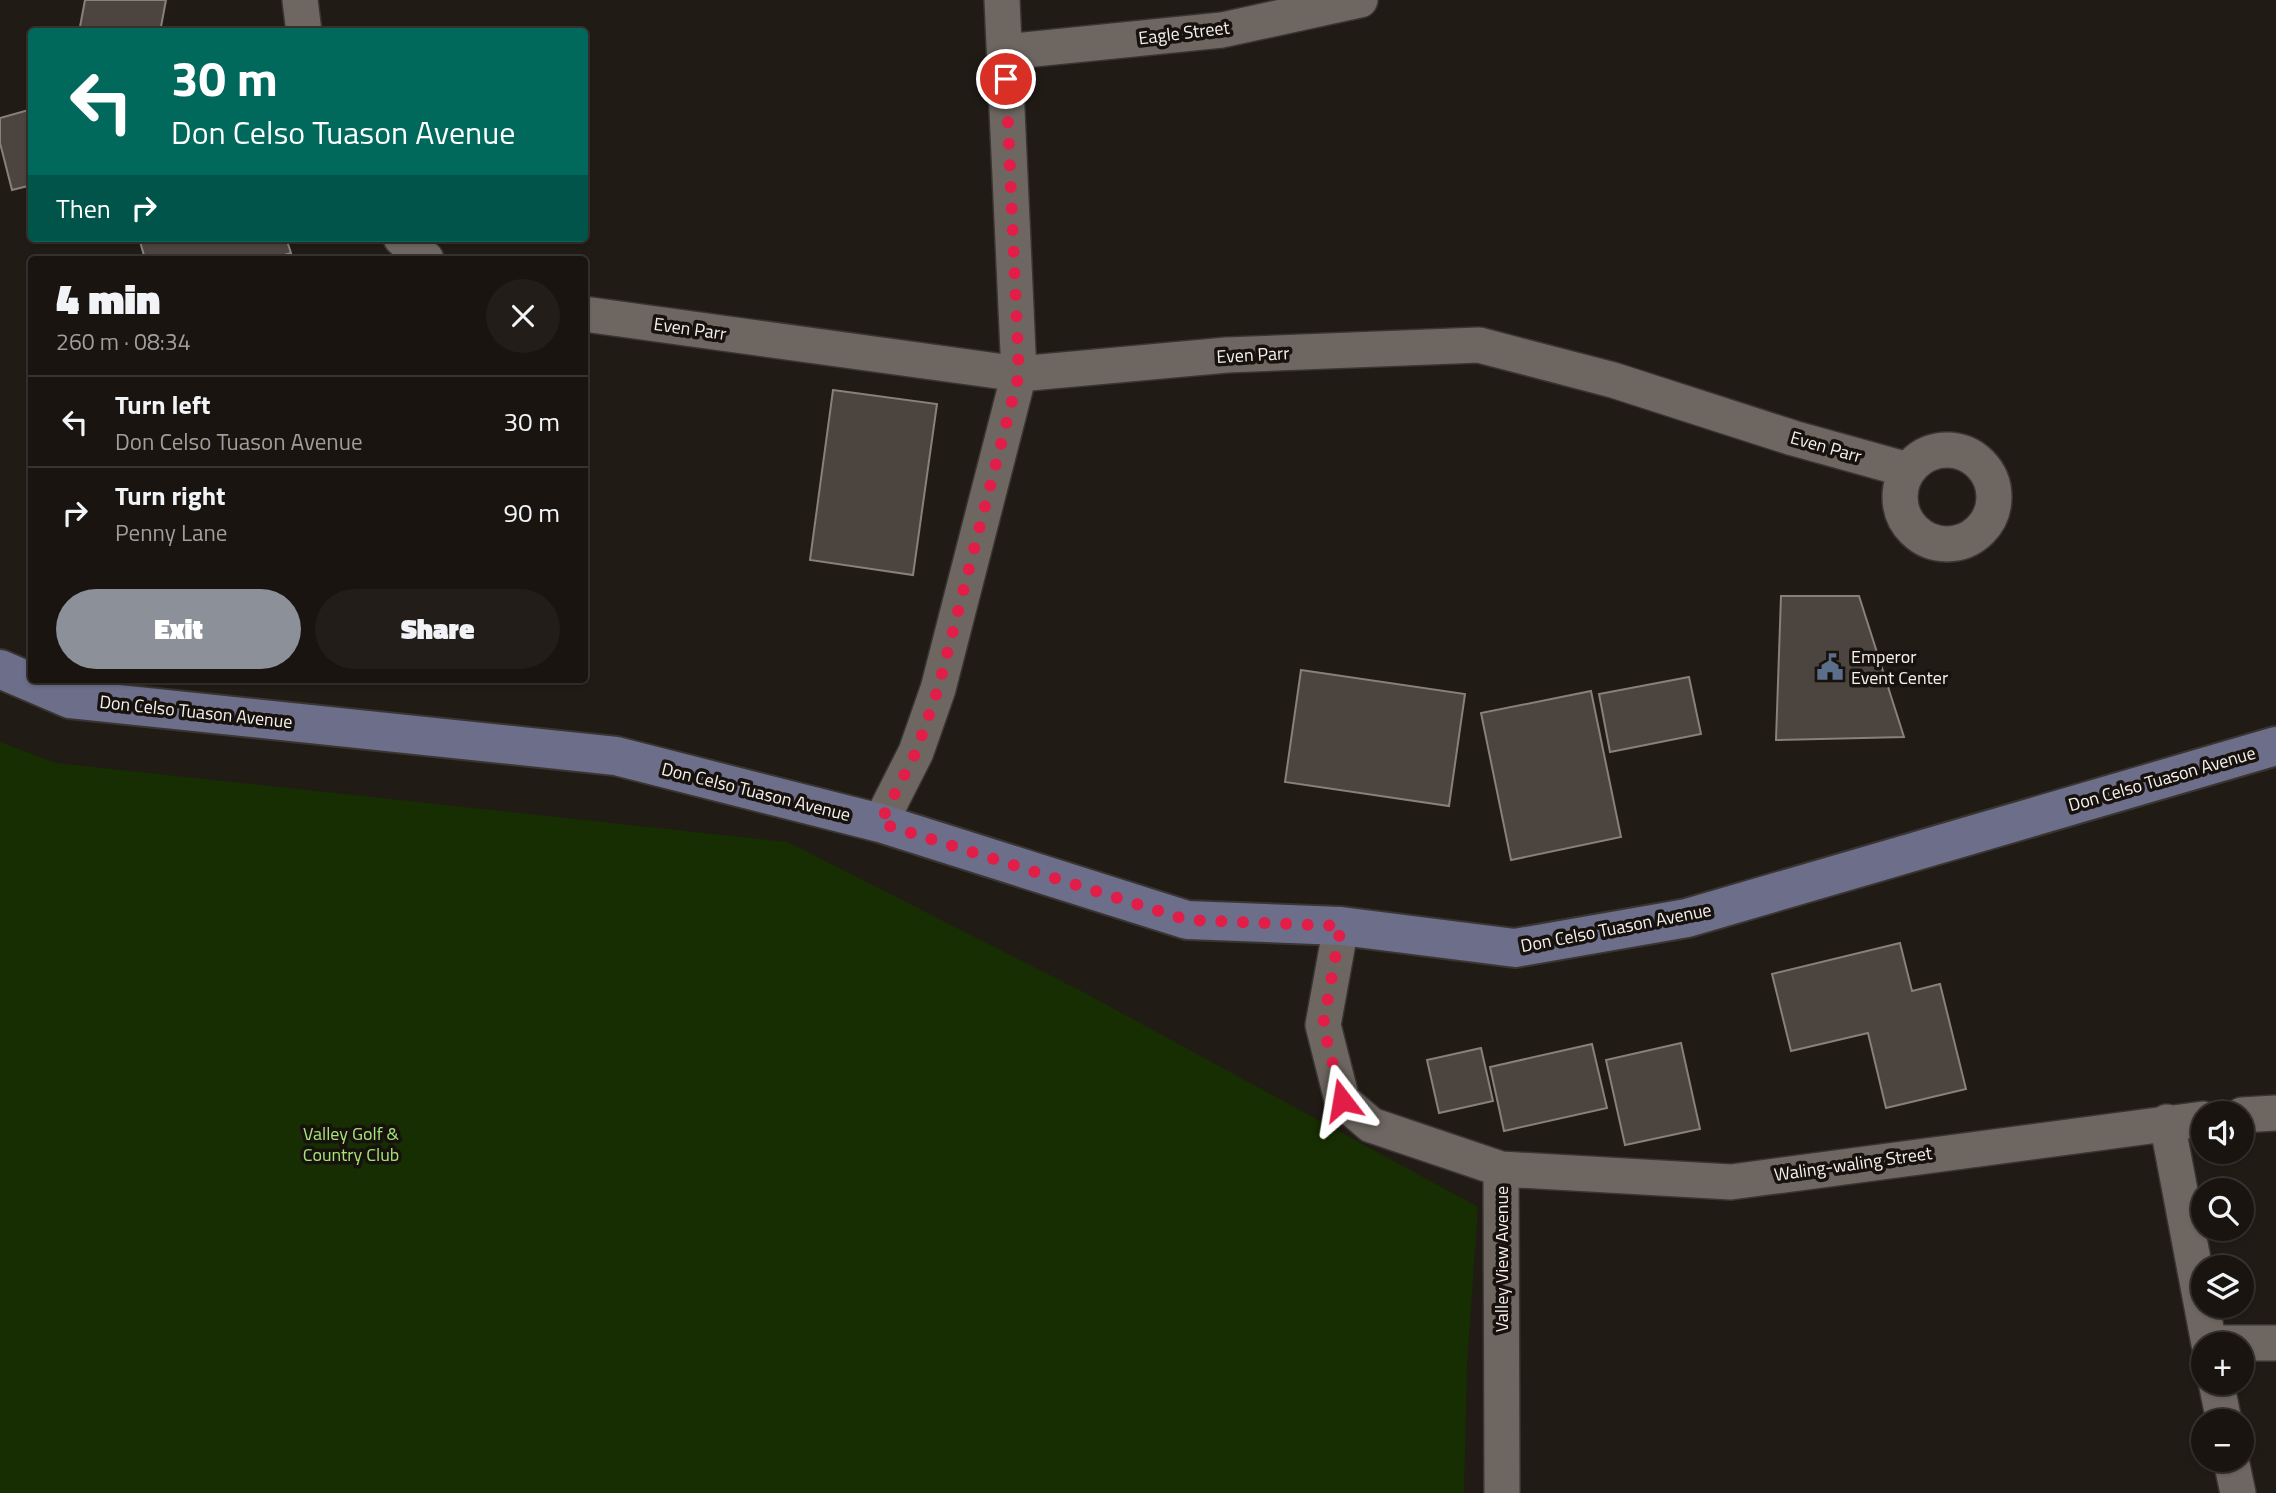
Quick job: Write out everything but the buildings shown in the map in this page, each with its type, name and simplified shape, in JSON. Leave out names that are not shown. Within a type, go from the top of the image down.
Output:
[{"type":"street","points":[[300,0],[304,28]]},
{"type":"street","points":[[880,823],[916,752],[938,689],[1019,374],[1002,0]]},
{"type":"street","name":"Eagle Street","points":[[1005,52],[1222,30],[1360,0]]},
{"type":"street","points":[[406,242],[422,256]]},
{"type":"street","name":"Even Parr","points":[[588,315],[1019,374],[1227,355],[1479,345],[1613,380],[1793,438],[1908,470]]},
{"type":"street","name":"Don Celso Tuason Avenue","points":[[0,669],[28,681]]},
{"type":"street","name":"Don Celso Tuason Avenue","points":[[33,683],[70,699],[616,756],[880,823],[1187,920],[1341,926],[1515,948],[1687,918],[2276,746]]},
{"type":"street","name":"Valley View Avenue","points":[[1341,926],[1323,1025],[1342,1100],[1371,1125],[1502,1169],[1502,1493]]},
{"type":"street","points":[[2254,1114],[2276,1112]]},
{"type":"street","name":"Waling-waling Street","points":[[1502,1169],[1731,1182],[2191,1120]]},
{"type":"street","points":[[2168,1122],[2207,1332]]},
{"type":"street","points":[[2254,1343],[2276,1343]]},
{"type":"street","points":[[2234,1472],[2238,1493]]},
{"type":"green space","name":"Valley Golf & Country Club","points":[[0,742],[56,763],[788,842],[1083,992],[1478,1207],[1467,1364],[1464,1493],[0,1493]]},
{"type":"place","name":"Emperor Event Center","points":[[1830,667]]},
{"type":"route","points":[[1006,79],[1019,374],[938,689],[916,752],[880,823],[1058,877],[1187,920],[1341,926],[1323,1025],[1342,1100]]}]
